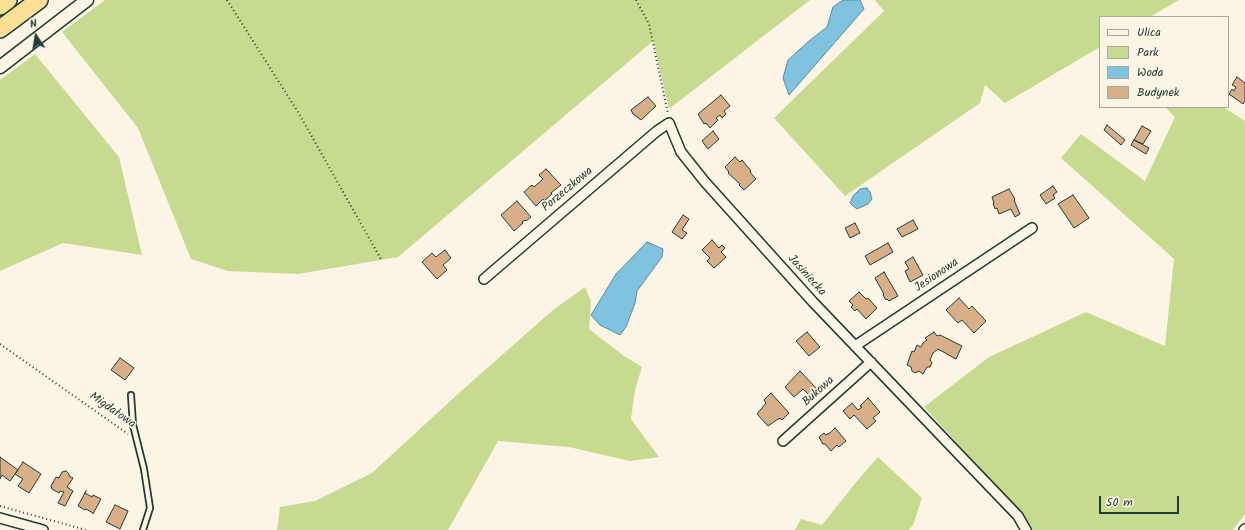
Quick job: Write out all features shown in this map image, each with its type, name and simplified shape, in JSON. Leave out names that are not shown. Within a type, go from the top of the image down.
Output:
[{"type":"highway","points":[[0,6],[8,0]]},
{"type":"highway","points":[[0,29],[39,0]]},
{"type":"street","points":[[0,67],[87,0]]},
{"type":"street","name":"Porzeczkowa","points":[[484,278],[657,131],[670,122]]},
{"type":"street","name":"Jasiniecka","points":[[670,122],[680,152],[705,182],[813,302],[1018,516],[1026,530]]},
{"type":"street","name":"Jesionowa","points":[[855,346],[1032,228]]},
{"type":"street","name":"Bukowa","points":[[783,441],[871,362]]},
{"type":"street","points":[[0,518],[43,530]]},
{"type":"lane","points":[[131,395],[133,425],[137,441]]},
{"type":"lane","name":"Migdałowa","points":[[137,441],[148,489],[150,508],[143,530]]},
{"type":"path","points":[[227,0],[298,112],[382,261]]},
{"type":"path","points":[[636,0],[649,24],[670,122]]},
{"type":"path","name":"Migdałowa","points":[[0,344],[137,441]]},
{"type":"path","points":[[0,506],[86,530]]},
{"type":"green space","points":[[105,0],[810,0],[669,109],[653,41],[398,257],[298,274],[228,271],[191,259],[138,128],[62,32]]},
{"type":"green space","points":[[875,0],[1179,0],[1152,16],[1099,16],[1099,48],[1005,103],[985,85],[980,103],[845,196],[774,118],[884,11]]},
{"type":"green space","points":[[35,54],[119,157],[142,255],[63,243],[0,271],[0,80]]},
{"type":"green space","points":[[1166,108],[1225,108],[1245,121],[1245,514],[1233,530],[1030,530],[1021,513],[924,407],[989,357],[1086,312],[1165,346],[1174,259],[1061,158],[1081,134],[1145,181],[1175,117]]},
{"type":"green space","points":[[585,287],[591,301],[589,329],[624,356],[642,367],[635,390],[631,419],[659,457],[630,461],[569,447],[498,441],[448,530],[277,530],[280,507],[315,501],[372,473],[459,393],[553,310]]},
{"type":"green space","points":[[878,457],[922,498],[913,525],[909,530],[795,530],[801,519],[822,525]]},
{"type":"water","points":[[843,0],[860,0],[864,9],[789,95],[783,78],[788,60],[827,27],[833,7]]},
{"type":"water","points":[[867,188],[872,199],[868,204],[857,209],[850,203],[853,196],[860,189]]},
{"type":"water","points":[[647,242],[663,249],[662,257],[637,291],[635,303],[626,327],[620,335],[600,325],[591,315],[616,274]]},
{"type":"building","points":[[1237,77],[1245,83],[1245,101],[1243,104],[1229,94],[1232,89],[1234,91],[1236,87],[1232,85]]},
{"type":"building","points":[[721,95],[730,106],[724,111],[726,114],[722,118],[720,115],[716,118],[718,120],[710,128],[706,123],[704,124],[698,114]]},
{"type":"building","points":[[648,97],[656,106],[641,120],[633,114],[631,110]]},
{"type":"building","points":[[1107,125],[1125,140],[1121,145],[1104,130]]},
{"type":"building","points":[[1142,126],[1151,131],[1143,144],[1134,140]]},
{"type":"building","points":[[713,131],[719,139],[708,149],[702,141]]},
{"type":"building","points":[[1134,140],[1149,148],[1146,154],[1131,145]]},
{"type":"building","points":[[735,157],[740,162],[742,160],[756,179],[744,190],[728,173],[729,172],[725,167]]},
{"type":"building","points":[[546,169],[561,185],[544,201],[543,199],[536,206],[524,192],[532,185],[534,187],[543,179],[539,175]]},
{"type":"building","points":[[1053,186],[1057,192],[1053,195],[1055,198],[1046,204],[1040,195]]},
{"type":"building","points":[[1009,189],[1015,199],[1014,200],[1020,214],[1015,217],[1011,209],[999,214],[993,203],[992,197]]},
{"type":"building","points":[[1073,195],[1089,218],[1074,228],[1058,204]]},
{"type":"building","points":[[517,201],[531,217],[522,222],[523,223],[514,231],[501,215]]},
{"type":"building","points":[[683,215],[689,219],[682,230],[687,233],[682,239],[672,232]]},
{"type":"building","points":[[913,220],[918,229],[902,237],[897,229]]},
{"type":"building","points":[[855,223],[860,233],[850,238],[845,228]]},
{"type":"building","points":[[712,240],[719,248],[722,245],[725,248],[721,252],[726,257],[714,268],[707,261],[710,258],[702,250]]},
{"type":"building","points":[[888,243],[893,252],[870,265],[865,256]]},
{"type":"building","points":[[445,250],[451,258],[443,265],[447,270],[437,279],[422,262],[432,253],[436,257]]},
{"type":"building","points":[[913,257],[923,275],[910,282],[905,271],[909,269],[905,262]]},
{"type":"building","points":[[884,272],[898,296],[889,301],[887,299],[886,300],[875,278]]},
{"type":"building","points":[[859,292],[866,299],[868,298],[877,308],[866,319],[857,309],[855,311],[851,307],[853,305],[849,301]]},
{"type":"building","points":[[959,298],[969,309],[972,306],[986,321],[974,333],[962,320],[958,323],[946,310]]},
{"type":"building","points":[[807,332],[820,347],[809,356],[796,341]]},
{"type":"building","points":[[934,332],[937,336],[940,335],[962,346],[956,359],[938,349],[933,353],[930,360],[932,363],[930,367],[927,367],[923,374],[919,371],[915,373],[912,371],[911,367],[907,365],[912,351],[914,352],[917,345],[921,347],[927,340],[925,338]]},
{"type":"building","points":[[120,358],[134,368],[125,380],[111,370]]},
{"type":"building","points":[[800,371],[816,388],[809,395],[803,389],[794,397],[785,387]]},
{"type":"building","points":[[771,393],[789,413],[782,420],[780,418],[768,426],[757,414],[766,403],[764,400]]},
{"type":"building","points":[[868,398],[880,412],[873,418],[876,421],[867,429],[854,415],[850,419],[843,411],[852,403],[858,410]]},
{"type":"building","points":[[835,428],[846,441],[839,447],[837,445],[831,451],[825,444],[823,444],[819,437],[824,433],[826,435],[830,433]]},
{"type":"building","points":[[0,457],[18,470],[10,481],[2,475],[0,479]]},
{"type":"building","points":[[23,462],[41,474],[29,493],[18,486],[23,479],[15,474]]},
{"type":"building","points":[[66,471],[69,476],[73,478],[67,487],[73,491],[65,506],[58,503],[64,492],[60,491],[59,493],[52,489],[51,486],[56,477],[59,478],[62,472]]},
{"type":"building","points":[[86,491],[85,493],[92,497],[93,495],[101,499],[93,514],[78,506]]},
{"type":"building","points":[[115,505],[128,511],[120,529],[106,522]]}]
